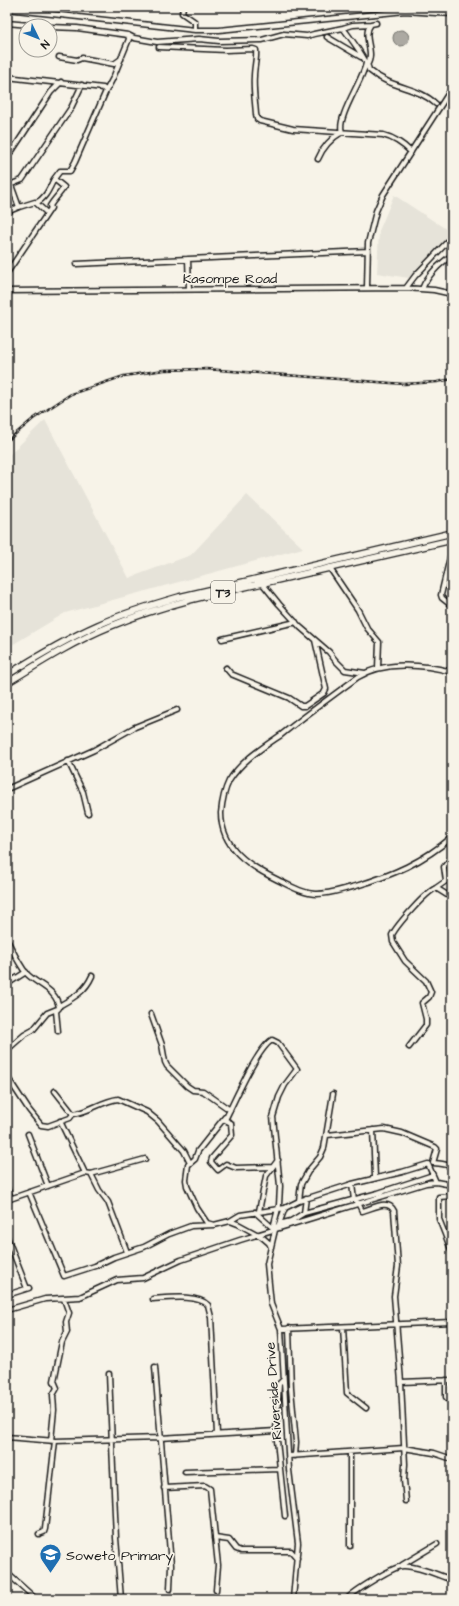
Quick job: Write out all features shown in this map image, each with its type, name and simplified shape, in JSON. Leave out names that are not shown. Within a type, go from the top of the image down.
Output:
[{"type":"highway","name":"T3","points":[[7,675],[77,634],[141,608],[179,597],[452,533]]},
{"type":"highway","name":"T3","points":[[7,683],[50,656],[110,626],[145,613],[180,602],[452,540]]},
{"type":"street","points":[[183,7],[182,13],[196,22],[195,30]]},
{"type":"street","points":[[10,8],[195,30],[219,30],[406,11],[452,14]]},
{"type":"street","points":[[7,23],[18,24]]},
{"type":"street","points":[[58,27],[77,28],[128,35],[134,38],[157,42],[199,39],[219,41],[262,40],[270,39],[281,34],[307,36],[353,25],[376,23]]},
{"type":"street","points":[[342,132],[340,128],[346,108],[362,77],[370,56],[367,30],[371,24]]},
{"type":"street","points":[[343,28],[354,43],[369,70],[392,85],[428,97],[436,104]]},
{"type":"street","points":[[7,212],[42,200],[60,171],[70,171],[121,59],[129,39],[128,35]]},
{"type":"street","points":[[327,37],[362,58]]},
{"type":"street","points":[[159,47],[256,50],[254,79],[257,119],[263,123],[293,129],[391,137],[400,142],[411,152]]},
{"type":"street","points":[[58,57],[77,60],[82,58],[114,64],[121,59]]},
{"type":"street","points":[[7,77],[61,82],[103,88],[106,91]]},
{"type":"street","points":[[7,156],[12,151],[50,92],[61,82]]},
{"type":"street","points":[[19,207],[9,186],[22,180],[71,108],[82,85]]},
{"type":"street","points":[[367,288],[370,232],[376,211],[383,195],[452,88]]},
{"type":"street","points":[[318,160],[322,150],[330,140],[342,132]]},
{"type":"street","points":[[7,273],[51,208],[50,206],[52,202],[64,187],[54,179]]},
{"type":"street","points":[[36,203],[47,213]]},
{"type":"street","points":[[406,288],[415,276],[452,237]]},
{"type":"street","points":[[76,264],[368,251]]},
{"type":"street","points":[[422,289],[429,276],[439,265],[452,255]]},
{"type":"street","points":[[188,259],[189,290]]},
{"type":"street","name":"Kasompe Road","points":[[7,291],[406,288],[434,290],[452,294]]},
{"type":"street","points":[[452,549],[441,595],[442,598],[452,606]]},
{"type":"street","points":[[329,567],[358,610],[367,628],[379,641],[378,668]]},
{"type":"street","points":[[262,583],[296,622],[330,652],[335,660],[345,670],[365,673]]},
{"type":"street","points":[[222,639],[296,622]]},
{"type":"street","points":[[226,668],[231,674],[289,698],[301,706],[305,706],[324,693],[326,689],[315,640]]},
{"type":"street","points":[[452,672],[411,666],[378,668],[365,673],[248,759],[238,768],[230,780],[223,797],[222,824],[227,838],[242,858],[263,873],[295,888],[315,894],[348,888],[411,866],[429,855],[452,837]]},
{"type":"street","points":[[7,789],[94,750],[135,727],[177,710]]},
{"type":"street","points":[[68,761],[83,792],[88,813]]},
{"type":"street","points":[[409,1047],[426,1025],[422,1003],[429,997],[431,992],[426,981],[405,961],[394,942],[392,935],[429,892],[446,881],[444,867],[452,857]]},
{"type":"street","points":[[436,888],[452,898]]},
{"type":"street","points":[[7,940],[26,972],[56,997],[59,1007],[56,1011],[58,1031]]},
{"type":"street","points":[[7,984],[26,972]]},
{"type":"street","points":[[7,1042],[9,1048],[24,1035],[33,1030],[48,1013],[80,993],[88,985],[92,976]]},
{"type":"street","points":[[151,1014],[162,1045],[165,1062],[168,1066],[187,1086],[192,1089],[203,1091],[229,1111]]},
{"type":"street","points":[[272,1167],[236,1168],[226,1164],[218,1170],[211,1162],[212,1158],[232,1135],[231,1123],[225,1120],[229,1111],[258,1057],[269,1042],[274,1040],[297,1069],[285,1085],[274,1114],[273,1125],[280,1186],[278,1209],[267,1264],[272,1310],[281,1329]]},
{"type":"street","points":[[8,1078],[29,1110],[41,1125],[48,1126],[70,1118],[73,1114],[88,1111],[113,1100],[122,1100],[147,1112],[158,1121],[184,1151],[190,1163]]},
{"type":"street","points":[[55,1091],[73,1114]]},
{"type":"street","points":[[299,1201],[301,1184],[309,1170],[320,1157],[327,1135],[333,1094]]},
{"type":"street","points":[[214,1225],[207,1223],[201,1216],[187,1186],[187,1170],[190,1163],[195,1159],[198,1151],[229,1111]]},
{"type":"street","points":[[60,1122],[85,1173]]},
{"type":"street","points":[[327,1135],[384,1129],[398,1131],[432,1145],[437,1149],[434,1163],[452,1166]]},
{"type":"street","points":[[372,1130],[375,1177]]},
{"type":"street","points":[[28,1134],[48,1186]]},
{"type":"street","points":[[7,1188],[9,1199],[85,1173],[91,1174],[145,1159]]},
{"type":"street","points":[[257,1212],[266,1176],[278,1160]]},
{"type":"street","points":[[29,1192],[64,1276],[144,1247],[159,1238],[191,1226],[214,1225],[230,1221],[240,1215],[285,1208],[306,1198],[375,1177],[402,1172],[428,1164],[436,1182]]},
{"type":"street","points":[[91,1174],[110,1208],[127,1252]]},
{"type":"street","points":[[7,1310],[45,1299],[80,1297],[118,1280],[143,1278],[181,1260],[433,1175]]},
{"type":"street","points":[[279,1224],[304,1213],[426,1183],[436,1182],[452,1185]]},
{"type":"street","points":[[352,1184],[356,1201],[362,1211],[387,1204],[392,1207],[394,1211],[398,1266],[394,1296],[402,1382],[404,1480],[406,1501]]},
{"type":"street","points":[[452,1196],[439,1198],[439,1211],[440,1219],[452,1252]]},
{"type":"street","points":[[304,1213],[306,1198]]},
{"type":"street","points":[[274,1229],[279,1224],[285,1208]]},
{"type":"street","points":[[257,1212],[274,1229]]},
{"type":"street","points":[[230,1221],[257,1234],[267,1241],[271,1247]]},
{"type":"street","points":[[7,1237],[28,1287],[7,1295]]},
{"type":"street","points":[[154,1299],[193,1298],[201,1300],[208,1305],[211,1317],[217,1434]]},
{"type":"street","points":[[39,1534],[45,1529],[53,1441],[53,1395],[57,1388],[54,1381],[62,1342],[67,1332],[66,1322],[69,1316],[64,1299]]},
{"type":"street","name":"Riverside Drive","points":[[293,1599],[298,1543],[291,1498],[281,1329],[452,1322]]},
{"type":"street","points":[[343,1327],[348,1393],[366,1408]]},
{"type":"street","points":[[289,1328],[291,1394],[296,1442],[295,1456]]},
{"type":"street","points":[[155,1367],[171,1565],[170,1589]]},
{"type":"street","points":[[109,1374],[110,1439],[121,1599]]},
{"type":"street","points":[[283,1380],[279,1384],[276,1431],[285,1516]]},
{"type":"street","points":[[446,1380],[446,1397],[452,1404]]},
{"type":"street","points":[[402,1382],[452,1380]]},
{"type":"street","points":[[7,1437],[53,1441],[160,1438],[276,1431]]},
{"type":"street","points":[[288,1456],[404,1448],[434,1453],[452,1459]]},
{"type":"street","points":[[350,1452],[350,1546]]},
{"type":"street","points":[[185,1472],[279,1469]]},
{"type":"street","points":[[164,1488],[205,1486],[210,1489],[218,1565],[216,1590]]},
{"type":"street","points":[[215,1538],[229,1540],[236,1549],[241,1551],[291,1551],[297,1558]]},
{"type":"street","points":[[347,1599],[361,1588],[437,1544]]},
{"type":"street","points":[[408,1567],[410,1560]]},
{"type":"street","points":[[400,1566],[452,1580]]},
{"type":"street","points":[[7,1573],[36,1599]]},
{"type":"shaded area","points":[[398,30],[404,30],[409,35],[407,44],[404,46],[398,46],[393,41],[393,35]]},
{"type":"shaded area","points":[[394,195],[452,233],[409,278],[377,273],[379,231]]},
{"type":"shaded area","points":[[45,420],[129,578],[191,555],[247,495],[303,548],[65,613],[7,648],[7,457]]},
{"type":"railway","points":[[7,441],[33,419],[71,394],[124,376],[164,370],[206,369],[404,384],[437,382],[452,379]]},
{"type":"place","name":"Soweto Primary","points":[[50,1574]]}]
